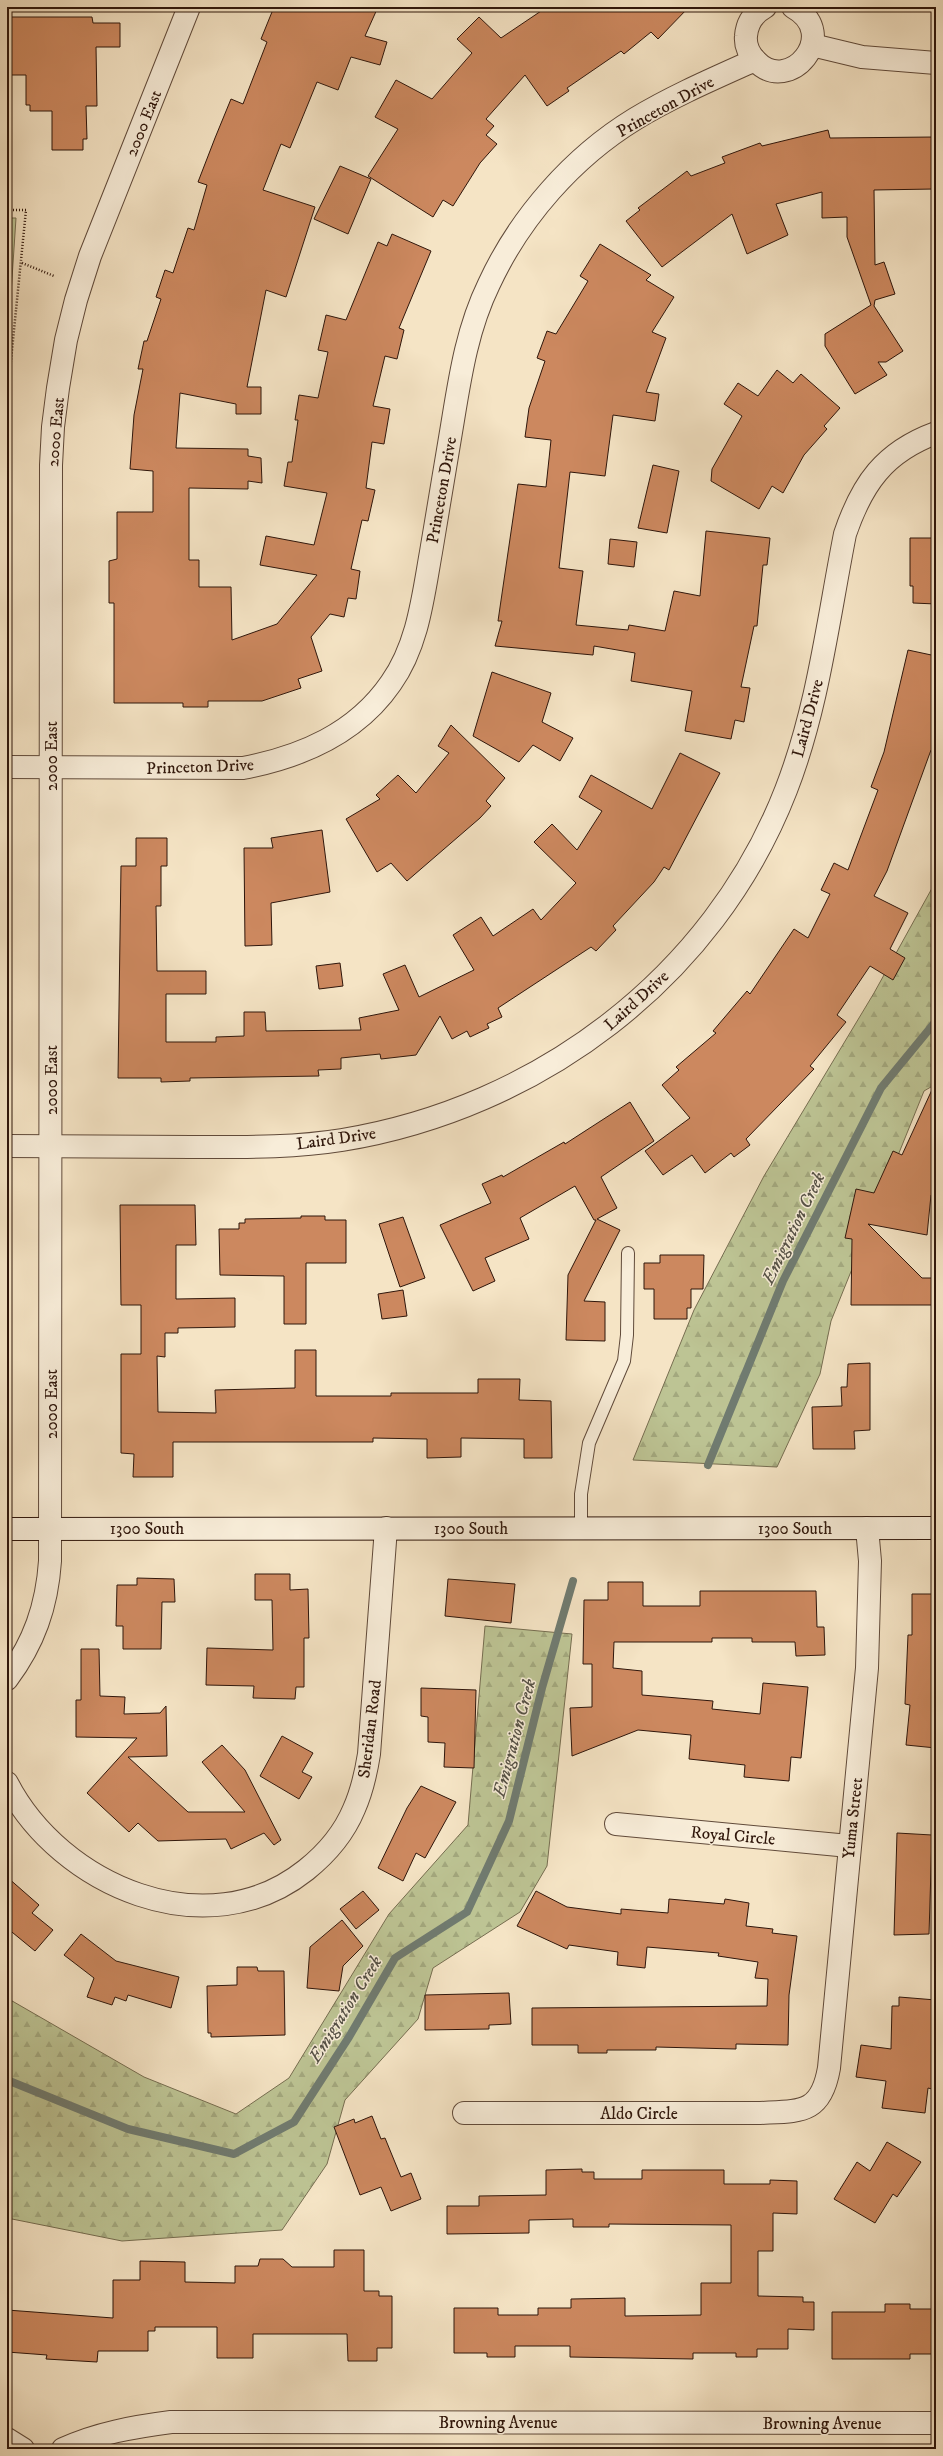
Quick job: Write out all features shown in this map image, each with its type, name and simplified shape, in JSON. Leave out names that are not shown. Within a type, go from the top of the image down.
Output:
[{"type":"street","name":"2000 East","points":[[7,1679],[22,1658],[40,1620],[49,1578],[51,1528],[51,466],[53,427],[66,340],[90,256],[189,7]]},
{"type":"street","points":[[765,7],[756,13],[746,30],[748,49],[755,60],[767,69],[786,70],[803,61],[812,45],[813,35],[809,22],[800,11],[793,7]]},
{"type":"street","points":[[812,45],[862,57],[936,63]]},
{"type":"street","name":"Princeton Drive","points":[[7,767],[243,768],[272,762],[329,740],[352,724],[392,683],[405,658],[421,610],[467,344],[488,284],[501,260],[533,212],[558,182],[606,139],[636,118],[755,60]]},
{"type":"street","name":"Laird Drive","points":[[7,1146],[275,1147],[341,1140],[375,1134],[444,1115],[497,1094],[539,1072],[603,1031],[644,996],[686,951],[713,919],[752,860],[786,791],[810,718],[843,541],[853,509],[864,489],[895,455],[914,443],[936,433]]},
{"type":"street","name":"1300 South","points":[[7,1528],[936,1528]]},
{"type":"street","name":"Sheridan Road","points":[[7,1783],[32,1822],[56,1848],[80,1867],[104,1881],[129,1892],[155,1900],[211,1905],[240,1902],[268,1894],[294,1879],[318,1860],[338,1836],[354,1810],[364,1782],[370,1754],[386,1528]]},
{"type":"street","name":"Yuma Street","points":[[813,2103],[820,2097],[825,2088],[828,2068],[867,1668],[870,1561],[867,1528]]},
{"type":"street","name":"Royal Circle","points":[[616,1824],[849,1846]]},
{"type":"street","name":"Aldo Circle","points":[[464,2113],[760,2113],[801,2109],[813,2103]]},
{"type":"street","name":"Browning Avenue","points":[[63,2449],[83,2440],[125,2428],[171,2422],[936,2423]]},
{"type":"street","points":[[7,2439],[23,2449]]},
{"type":"lane","points":[[581,1528],[581,1494],[589,1443],[624,1361],[627,1335],[628,1253]]},
{"type":"path","points":[[7,210],[26,210],[22,263],[9,380],[7,491]]},
{"type":"path","points":[[22,263],[54,276]]},
{"type":"green space","points":[[7,218],[16,218],[7,355]]},
{"type":"green space","points":[[936,881],[936,1084],[924,1091],[831,1321],[820,1374],[777,1467],[633,1460],[694,1310],[764,1176],[874,993]]},
{"type":"green space","points":[[485,1626],[572,1634],[547,1866],[520,1912],[433,1968],[418,2019],[345,2100],[327,2164],[282,2230],[122,2241],[7,2218],[7,1998],[144,2077],[236,2114],[289,2078],[389,1914],[468,1825]]},
{"type":"building","points":[[274,7],[378,7],[365,36],[387,42],[380,65],[351,57],[338,90],[317,82],[290,148],[281,144],[263,190],[315,207],[286,297],[266,290],[247,387],[261,387],[261,414],[236,414],[236,404],[180,393],[176,448],[248,449],[248,456],[261,458],[262,483],[248,481],[248,489],[189,488],[189,560],[199,560],[199,587],[231,587],[232,640],[277,624],[317,575],[260,565],[266,536],[314,545],[327,493],[284,486],[288,462],[292,462],[298,420],[295,420],[299,395],[318,398],[328,352],[318,350],[326,315],[346,320],[378,242],[387,246],[392,234],[431,251],[399,328],[404,330],[397,359],[385,356],[373,406],[390,409],[384,444],[372,442],[366,488],[375,490],[368,521],[362,520],[351,569],[360,571],[356,599],[348,598],[344,617],[330,614],[311,637],[322,671],[298,679],[301,688],[262,701],[208,701],[208,707],[183,707],[183,703],[114,703],[114,603],[109,603],[109,561],[117,559],[117,512],[153,512],[153,471],[130,469],[134,415],[143,369],[138,369],[144,341],[147,341],[161,299],[156,297],[165,270],[173,273],[188,228],[194,230],[207,185],[198,182],[215,138],[231,99],[243,104],[267,42],[261,39]]},
{"type":"building","points":[[547,7],[689,7],[658,39],[651,32],[624,54],[621,51],[567,88],[569,91],[547,106],[525,75],[486,119],[494,126],[486,135],[497,144],[480,163],[453,206],[443,200],[433,217],[368,176],[398,129],[375,117],[396,80],[432,99],[472,53],[457,39],[479,17],[501,38]]},
{"type":"building","points":[[7,17],[92,17],[93,23],[120,23],[120,47],[96,47],[97,106],[86,106],[87,139],[83,139],[83,150],[52,150],[52,111],[30,111],[30,105],[26,105],[26,75],[7,75]]},
{"type":"building","points":[[828,130],[830,138],[934,137],[934,189],[874,190],[875,265],[884,262],[895,294],[875,300],[874,306],[903,351],[886,362],[878,362],[887,375],[855,394],[825,346],[825,334],[871,305],[847,237],[847,217],[822,218],[822,192],[776,204],[788,235],[747,254],[732,214],[662,267],[626,221],[640,210],[638,208],[687,171],[691,176],[725,163],[722,157],[760,143],[762,146]]},
{"type":"building","points":[[340,166],[371,179],[348,234],[314,219]]},
{"type":"building","points":[[600,244],[651,275],[646,280],[674,297],[652,332],[666,338],[646,392],[659,394],[655,421],[613,415],[605,476],[570,472],[559,568],[583,571],[576,625],[628,630],[629,625],[665,631],[674,591],[700,596],[706,531],[770,538],[767,565],[763,565],[757,626],[754,626],[741,687],[750,688],[744,722],[735,720],[731,739],[685,731],[692,691],[631,681],[635,653],[594,646],[593,655],[495,646],[502,621],[498,621],[518,484],[546,487],[551,440],[525,437],[529,408],[545,361],[537,358],[547,331],[556,334],[588,281],[580,276]]},
{"type":"building","points":[[777,370],[793,383],[801,374],[840,408],[824,426],[827,429],[804,455],[783,493],[772,486],[759,509],[711,481],[712,469],[742,416],[724,404],[738,383],[758,396]]},
{"type":"building","points":[[653,465],[679,471],[667,533],[638,528]]},
{"type":"building","points":[[910,538],[936,538],[936,604],[913,603],[913,586],[910,586]]},
{"type":"building","points":[[610,539],[637,542],[634,567],[608,564]]},
{"type":"building","points":[[908,650],[936,656],[936,710],[932,728],[936,729],[936,751],[931,750],[887,871],[874,896],[908,913],[890,949],[905,958],[893,980],[870,966],[837,1015],[846,1022],[810,1066],[814,1069],[746,1139],[750,1145],[734,1157],[731,1153],[705,1173],[692,1155],[663,1175],[645,1151],[690,1118],[662,1085],[679,1070],[676,1067],[716,1033],[713,1031],[747,991],[750,994],[794,929],[808,938],[830,894],[821,890],[834,863],[848,870],[878,790],[871,787],[884,752]]},
{"type":"building","points":[[492,672],[551,693],[542,722],[573,738],[560,761],[533,745],[519,762],[473,736]]},
{"type":"building","points":[[451,725],[505,778],[486,801],[491,806],[480,818],[407,881],[391,863],[377,872],[346,819],[380,799],[376,795],[398,775],[416,793],[449,753],[438,746]]},
{"type":"building","points":[[680,753],[720,773],[669,870],[664,867],[654,882],[613,926],[616,930],[596,951],[591,947],[498,1008],[502,1017],[487,1024],[489,1028],[470,1037],[467,1031],[452,1039],[440,1016],[416,1055],[381,1059],[380,1054],[341,1058],[341,1069],[318,1070],[319,1076],[190,1078],[190,1081],[161,1082],[161,1078],[118,1078],[121,866],[136,866],[136,838],[167,838],[167,866],[161,866],[161,906],[156,906],[157,971],[206,971],[206,994],[166,994],[166,1042],[216,1042],[216,1037],[244,1036],[244,1012],[265,1012],[266,1031],[361,1030],[359,1018],[399,1010],[383,974],[405,965],[419,997],[474,970],[453,935],[481,917],[493,936],[533,909],[541,920],[576,883],[534,842],[552,824],[577,850],[602,811],[579,797],[591,775],[652,809]]},
{"type":"building","points":[[322,830],[330,892],[271,903],[272,945],[245,946],[244,848],[273,848],[271,838]]},
{"type":"building","points":[[340,963],[343,986],[319,989],[316,966]]},
{"type":"building","points":[[936,1081],[936,1198],[931,1195],[927,1235],[868,1224],[922,1278],[936,1278],[936,1305],[851,1305],[852,1239],[845,1238],[856,1189],[874,1193],[893,1151],[902,1155]]},
{"type":"building","points":[[630,1102],[654,1141],[601,1177],[617,1208],[597,1219],[620,1230],[584,1301],[605,1302],[605,1341],[566,1340],[568,1275],[596,1220],[594,1220],[575,1186],[520,1218],[529,1239],[485,1258],[495,1281],[473,1291],[440,1225],[491,1203],[482,1184],[502,1175],[503,1177],[564,1142],[565,1144]]},
{"type":"building","points":[[120,1205],[195,1205],[196,1245],[176,1245],[176,1299],[235,1298],[235,1327],[178,1328],[178,1333],[165,1333],[165,1357],[157,1356],[158,1412],[216,1413],[215,1390],[295,1388],[295,1350],[316,1350],[316,1396],[391,1396],[391,1393],[478,1393],[478,1379],[520,1379],[519,1400],[551,1401],[552,1458],[524,1458],[524,1439],[461,1438],[461,1457],[427,1458],[427,1439],[373,1438],[373,1442],[173,1442],[173,1477],[133,1477],[134,1454],[121,1453],[121,1354],[141,1354],[141,1305],[121,1305]]},
{"type":"building","points":[[301,1216],[325,1216],[325,1220],[346,1220],[346,1263],[306,1263],[306,1324],[284,1324],[284,1276],[220,1275],[219,1229],[239,1229],[239,1223],[245,1223],[245,1219],[301,1218]]},
{"type":"building","points":[[403,1217],[425,1278],[400,1287],[379,1224]]},
{"type":"building","points":[[660,1255],[704,1255],[703,1289],[691,1289],[691,1308],[687,1308],[687,1319],[654,1319],[654,1289],[644,1289],[644,1263],[660,1263]]},
{"type":"building","points":[[403,1290],[407,1316],[382,1319],[378,1294]]},
{"type":"building","points":[[870,1363],[870,1430],[854,1431],[855,1449],[813,1449],[812,1407],[842,1406],[841,1387],[847,1387],[848,1364]]},
{"type":"building","points":[[255,1574],[290,1574],[290,1590],[308,1589],[309,1638],[304,1638],[304,1687],[296,1687],[295,1699],[253,1698],[254,1686],[206,1685],[207,1648],[273,1650],[272,1600],[255,1600]]},
{"type":"building","points":[[137,1578],[174,1579],[175,1602],[162,1602],[161,1649],[123,1649],[123,1626],[116,1626],[117,1585],[137,1585]]},
{"type":"building","points":[[448,1579],[515,1584],[511,1623],[445,1616]]},
{"type":"building","points":[[608,1582],[643,1582],[643,1606],[700,1606],[700,1591],[816,1591],[817,1627],[824,1627],[825,1655],[796,1656],[795,1642],[752,1642],[752,1638],[712,1638],[712,1642],[614,1642],[613,1668],[642,1671],[642,1695],[713,1701],[712,1709],[760,1714],[763,1683],[808,1687],[801,1758],[791,1757],[789,1781],[744,1777],[745,1765],[689,1759],[691,1735],[638,1730],[572,1756],[570,1708],[592,1707],[592,1664],[583,1664],[584,1600],[608,1600]]},
{"type":"building","points":[[912,1594],[936,1594],[936,1748],[906,1745],[910,1705],[905,1704],[908,1635],[912,1635]]},
{"type":"building","points":[[81,1649],[99,1649],[100,1696],[125,1697],[124,1714],[160,1713],[166,1706],[167,1756],[128,1757],[188,1812],[245,1812],[202,1762],[222,1745],[245,1770],[281,1840],[274,1845],[264,1833],[231,1849],[226,1839],[158,1841],[138,1823],[129,1832],[87,1793],[137,1738],[76,1737],[76,1700],[81,1700]]},
{"type":"building","points":[[421,1688],[476,1690],[474,1768],[444,1767],[445,1743],[428,1742],[428,1717],[421,1716]]},
{"type":"building","points":[[282,1736],[313,1753],[302,1772],[312,1777],[299,1799],[260,1776]]},
{"type":"building","points":[[421,1786],[456,1802],[425,1858],[416,1853],[403,1881],[378,1868],[407,1808]]},
{"type":"building","points":[[897,1833],[932,1835],[929,1934],[894,1935]]},
{"type":"building","points":[[7,1877],[39,1905],[32,1913],[53,1930],[35,1951],[7,1928]]},
{"type":"building","points":[[363,1891],[379,1910],[356,1929],[340,1909]]},
{"type":"building","points":[[536,1891],[567,1907],[621,1914],[621,1909],[668,1913],[669,1899],[724,1904],[725,1899],[749,1903],[746,1926],[773,1929],[772,1933],[797,1936],[789,1995],[788,2045],[736,2044],[736,2049],[656,2047],[656,2050],[607,2050],[607,2053],[578,2053],[578,2045],[532,2045],[532,2008],[767,2006],[768,1979],[755,1978],[758,1962],[718,1956],[719,1953],[647,1947],[645,1968],[617,1965],[618,1952],[569,1945],[567,1949],[517,1926]]},
{"type":"building","points":[[342,1920],[363,1946],[343,1966],[339,1991],[307,1988],[310,1947]]},
{"type":"building","points":[[81,1934],[116,1961],[179,1977],[171,2008],[128,1995],[126,2001],[115,1997],[112,2005],[87,1997],[94,1978],[64,1955]]},
{"type":"building","points":[[237,1967],[257,1967],[258,1971],[284,1971],[285,2035],[211,2037],[211,2033],[208,2033],[207,1986],[237,1985]]},
{"type":"building","points":[[509,1993],[511,2024],[489,2025],[489,2029],[425,2030],[425,1995]]},
{"type":"building","points":[[899,1997],[936,2000],[936,2090],[928,2088],[925,2113],[882,2108],[886,2081],[856,2077],[861,2045],[891,2049],[892,2006],[899,2006]]},
{"type":"building","points":[[372,2116],[381,2139],[385,2138],[401,2177],[411,2173],[421,2199],[391,2211],[381,2187],[360,2195],[334,2127],[354,2119],[355,2123]]},
{"type":"building","points":[[887,2142],[921,2162],[897,2197],[893,2194],[875,2223],[834,2199],[857,2162],[870,2171]]},
{"type":"building","points":[[582,2169],[582,2172],[594,2172],[594,2179],[642,2179],[642,2170],[724,2170],[724,2184],[770,2184],[770,2180],[797,2181],[797,2214],[773,2213],[773,2251],[758,2251],[758,2296],[803,2297],[803,2302],[814,2302],[814,2330],[788,2329],[788,2349],[757,2349],[757,2357],[736,2357],[736,2353],[693,2353],[693,2359],[570,2357],[570,2346],[515,2346],[515,2357],[487,2357],[487,2353],[454,2353],[454,2308],[498,2308],[498,2315],[538,2315],[538,2308],[571,2308],[571,2299],[625,2298],[625,2316],[701,2315],[701,2283],[731,2283],[731,2225],[609,2224],[609,2227],[573,2227],[573,2219],[529,2220],[529,2233],[447,2234],[447,2206],[479,2206],[479,2196],[546,2195],[546,2170]]},
{"type":"building","points":[[334,2250],[364,2250],[364,2291],[379,2291],[379,2296],[392,2296],[392,2348],[377,2348],[377,2361],[348,2361],[347,2334],[253,2334],[253,2358],[217,2358],[217,2327],[155,2327],[155,2331],[148,2331],[148,2351],[98,2351],[97,2362],[46,2359],[47,2355],[7,2352],[7,2310],[113,2318],[113,2280],[140,2280],[140,2261],[185,2262],[185,2282],[235,2283],[235,2266],[258,2266],[260,2259],[283,2259],[292,2267],[334,2267]]},
{"type":"building","points":[[885,2304],[910,2304],[910,2309],[936,2309],[936,2354],[910,2354],[910,2359],[832,2359],[832,2312],[885,2312]]},
{"type":"waterway","name":"Emigration Creek","points":[[708,1465],[783,1281],[881,1088],[936,1021]]},
{"type":"waterway","name":"Emigration Creek","points":[[7,2080],[128,2129],[234,2154],[294,2122],[349,2037],[395,1958],[467,1912],[509,1821],[542,1688],[573,1581]]}]
